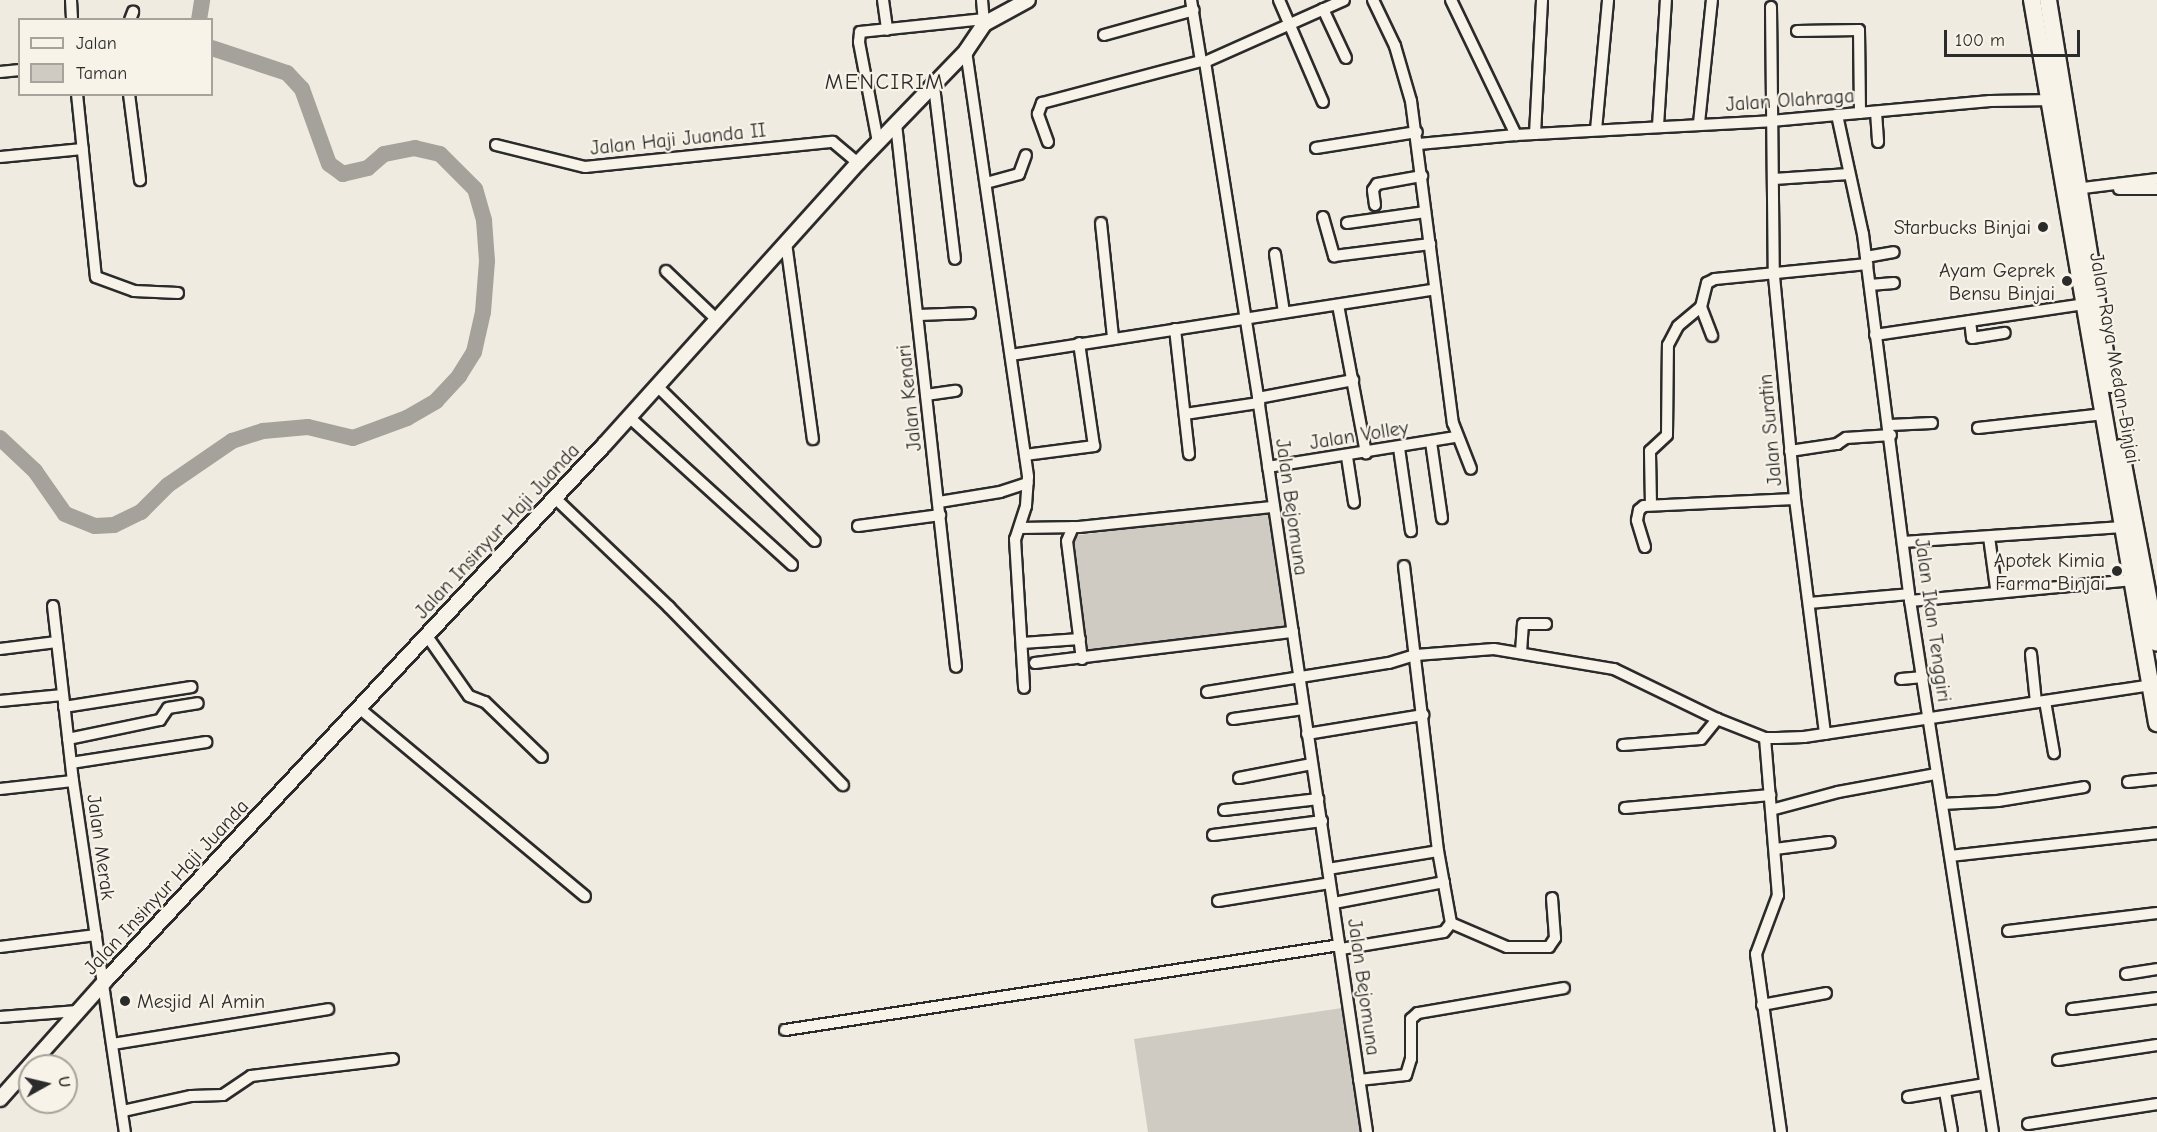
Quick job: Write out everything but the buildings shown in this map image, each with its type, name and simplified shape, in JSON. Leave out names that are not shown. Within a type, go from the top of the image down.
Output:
[{"type":"main road","name":"Jalan Raya Medan-Binjai","points":[[2032,0],[2058,100]]},
{"type":"main road","name":"Jalan Raya Medan-Binjai","points":[[2048,0],[2058,100],[2091,303],[2104,414],[2122,527],[2154,685],[2157,723]]},
{"type":"main road","name":"Jalan Raya Medan-Binjai","points":[[2091,303],[2154,613],[2157,643]]},
{"type":"street","points":[[71,0],[72,18]]},
{"type":"street","points":[[883,0],[887,30]]},
{"type":"street","points":[[878,142],[859,36],[866,30],[984,22],[982,0]]},
{"type":"street","name":"Jalan Insinyur Haji Juanda","points":[[0,1099],[105,981],[555,498],[858,163],[966,51],[984,22],[1028,0]]},
{"type":"street","points":[[1280,0],[1288,25],[1323,102]]},
{"type":"street","points":[[1048,142],[1038,114],[1041,103],[1203,62],[1344,0]]},
{"type":"street","points":[[1373,0],[1395,46],[1417,132],[1425,212],[1456,436],[1471,469]]},
{"type":"street","points":[[1419,144],[1516,135],[1451,0]]},
{"type":"street","points":[[1535,134],[1542,0]]},
{"type":"street","points":[[1596,130],[1608,0]]},
{"type":"street","points":[[1658,126],[1666,0]]},
{"type":"street","points":[[1699,123],[1712,0]]},
{"type":"street","points":[[1104,34],[1192,5]]},
{"type":"street","name":"Jalan Bejomuna","points":[[1192,5],[1258,400],[1303,709],[1322,821],[1366,1132]]},
{"type":"street","name":"Jalan Suratin","points":[[1771,7],[1774,276],[1795,499],[1825,734]]},
{"type":"street","points":[[1323,9],[1346,58]]},
{"type":"street","points":[[1797,31],[1859,30],[1860,113]]},
{"type":"street","points":[[966,51],[1028,483],[1020,528],[1015,539],[1024,688]]},
{"type":"street","points":[[0,72],[18,70]]},
{"type":"street","points":[[934,86],[955,259]]},
{"type":"street","points":[[77,96],[96,277],[135,291],[178,293]]},
{"type":"street","points":[[129,96],[140,180]]},
{"type":"street","name":"Jalan Olahraga","points":[[1516,135],[1699,123],[1771,121],[1990,101],[2058,100]]},
{"type":"street","points":[[1876,112],[1878,142]]},
{"type":"street","name":"Jalan Ikan Tenggiri","points":[[1837,114],[1867,260],[1910,598],[1993,1132]]},
{"type":"street","name":"Jalan Kenari","points":[[896,124],[919,315],[956,667]]},
{"type":"street","points":[[1317,148],[1417,132]]},
{"type":"street","name":"Jalan Haji Juanda II","points":[[496,146],[585,167],[833,142],[858,163]]},
{"type":"street","points":[[0,157],[83,149]]},
{"type":"street","points":[[986,183],[1019,174],[1026,155]]},
{"type":"street","points":[[1774,179],[1849,174]]},
{"type":"street","points":[[1375,205],[1373,190],[1377,184],[1422,176]]},
{"type":"street","points":[[2104,188],[2157,179]]},
{"type":"street","points":[[2073,190],[2157,189]]},
{"type":"street","points":[[1347,223],[1425,212]]},
{"type":"street","points":[[1323,217],[1334,256],[1430,244]]},
{"type":"street","points":[[1101,223],[1113,338]]},
{"type":"street","points":[[786,243],[813,439]]},
{"type":"street","points":[[1651,505],[1650,452],[1667,435],[1668,345],[1678,326],[1701,306],[1710,281],[1774,276],[1867,260],[1894,252]]},
{"type":"street","points":[[1275,254],[1284,312]]},
{"type":"street","points":[[666,271],[716,319]]},
{"type":"street","points":[[1870,285],[1894,283]]},
{"type":"street","points":[[1011,355],[1435,289]]},
{"type":"street","points":[[1875,335],[2091,303]]},
{"type":"street","points":[[1338,305],[1366,453]]},
{"type":"street","points":[[1701,306],[1712,336]]},
{"type":"street","points":[[919,315],[970,313]]},
{"type":"street","points":[[1970,321],[1972,338],[2005,333]]},
{"type":"street","points":[[1175,329],[1190,454]]},
{"type":"street","points":[[1025,455],[1094,446],[1079,343]]},
{"type":"street","points":[[1185,414],[1353,380]]},
{"type":"street","points":[[657,386],[815,541]]},
{"type":"street","points":[[926,395],[956,391]]},
{"type":"street","points":[[1978,428],[2104,414]]},
{"type":"street","points":[[629,417],[792,565]]},
{"type":"street","points":[[1790,451],[1837,444],[1846,438],[1932,423]]},
{"type":"street","name":"Jalan Volley","points":[[1268,467],[1347,457],[1456,436]]},
{"type":"street","points":[[1431,442],[1442,518]]},
{"type":"street","points":[[1399,448],[1411,531]]},
{"type":"street","points":[[1347,457],[1354,502]]},
{"type":"street","points":[[939,502],[1000,492],[1028,483]]},
{"type":"street","points":[[555,498],[696,633],[843,785]]},
{"type":"street","points":[[1645,547],[1636,514],[1651,505],[1795,499]]},
{"type":"street","points":[[1020,528],[1073,527],[1274,507]]},
{"type":"street","points":[[858,525],[940,515]]},
{"type":"street","points":[[1073,527],[1067,541],[1082,659]]},
{"type":"street","points":[[1903,542],[2122,527]]},
{"type":"street","points":[[1989,537],[1996,588]]},
{"type":"street","points":[[784,1030],[1444,932],[1451,923],[1438,851],[1404,566]]},
{"type":"street","points":[[1809,603],[1910,598],[2133,580]]},
{"type":"street","name":"Jalan Merak","points":[[52,606],[73,781],[105,981],[125,1132]]},
{"type":"street","points":[[1521,652],[1523,624],[1546,624]]},
{"type":"street","points":[[1035,663],[1293,632]]},
{"type":"street","points":[[427,636],[469,696],[485,702],[542,757]]},
{"type":"street","points":[[1022,643],[1080,639]]},
{"type":"street","points":[[0,649],[57,642]]},
{"type":"street","points":[[1207,692],[1299,678],[1416,655],[1494,649],[1614,669],[1716,719],[1765,738],[1825,734],[2154,685]]},
{"type":"street","points":[[2031,654],[2054,753]]},
{"type":"street","points":[[1901,679],[1923,677]]},
{"type":"street","points":[[64,707],[191,687]]},
{"type":"street","points":[[0,701],[63,695]]},
{"type":"street","points":[[68,739],[160,720],[168,708],[198,703]]},
{"type":"street","points":[[359,708],[585,896]]},
{"type":"street","points":[[1233,719],[1303,709]]},
{"type":"street","points":[[1307,734],[1423,715]]},
{"type":"street","points":[[1623,745],[1701,739],[1716,719]]},
{"type":"street","points":[[1765,738],[1778,895],[1756,954],[1781,1132]]},
{"type":"street","points":[[71,763],[206,742]]},
{"type":"street","points":[[1239,778],[1312,764]]},
{"type":"street","points":[[1771,810],[1838,792],[1936,774]]},
{"type":"street","points":[[2128,782],[2157,779]]},
{"type":"street","name":"Jalan Merak","points":[[0,789],[73,781]]},
{"type":"street","points":[[1942,804],[1998,801],[2084,787]]},
{"type":"street","points":[[1625,808],[1770,795]]},
{"type":"street","points":[[1224,810],[1318,798]]},
{"type":"street","points":[[1213,836],[1322,821]]},
{"type":"street","points":[[1950,856],[2157,833]]},
{"type":"street","points":[[1775,849],[1830,842]]},
{"type":"street","points":[[1328,869],[1438,851]]},
{"type":"street","points":[[1218,900],[1330,882]]},
{"type":"street","points":[[1334,903],[1444,882]]},
{"type":"street","points":[[1451,923],[1507,947],[1550,947],[1555,938],[1552,898]]},
{"type":"street","points":[[2008,931],[2157,913]]},
{"type":"street","points":[[0,947],[96,935]]},
{"type":"street","points":[[2126,974],[2157,969]]},
{"type":"street","points":[[1359,1080],[1406,1075],[1411,1059],[1411,1019],[1418,1012],[1564,988]]},
{"type":"street","points":[[1762,1005],[1826,993]]},
{"type":"street","points":[[2072,1009],[2157,998]]},
{"type":"street","points":[[113,1044],[328,1009]]},
{"type":"street","points":[[0,1017],[78,1011]]},
{"type":"street","points":[[2058,1060],[2157,1046]]},
{"type":"street","points":[[123,1111],[191,1096],[223,1095],[251,1076],[393,1059]]},
{"type":"street","points":[[1908,1097],[1985,1084]]},
{"type":"street","points":[[1945,1092],[1952,1130]]},
{"type":"street","points":[[2028,1124],[2157,1104]]},
{"type":"green space","points":[[1270,510],[1285,629],[1087,654],[1072,536]]},
{"type":"green space","points":[[1342,1008],[1360,1132],[1148,1132],[1134,1039]]},
{"type":"waterway","points":[[199,18],[202,0]]},
{"type":"waterway","points":[[0,438],[35,471],[65,514],[95,526],[114,525],[141,512],[168,485],[232,441],[263,431],[308,427],[353,438],[407,418],[436,401],[459,376],[474,352],[483,312],[487,261],[484,220],[475,189],[440,154],[415,148],[384,154],[368,168],[343,174],[329,164],[302,89],[287,73],[213,48]]},
{"type":"place","name":"Starbucks Binjai","points":[[2043,227]]},
{"type":"place","name":"Ayam Geprek Bensu Binjai","points":[[2067,281]]},
{"type":"place","name":"Apotek Kimia Farma Binjai","points":[[2117,571]]},
{"type":"place","name":"Mesjid Al Amin","points":[[125,1001]]},
{"type":"district","name":"MENCIRIM","points":[[885,83]]}]
